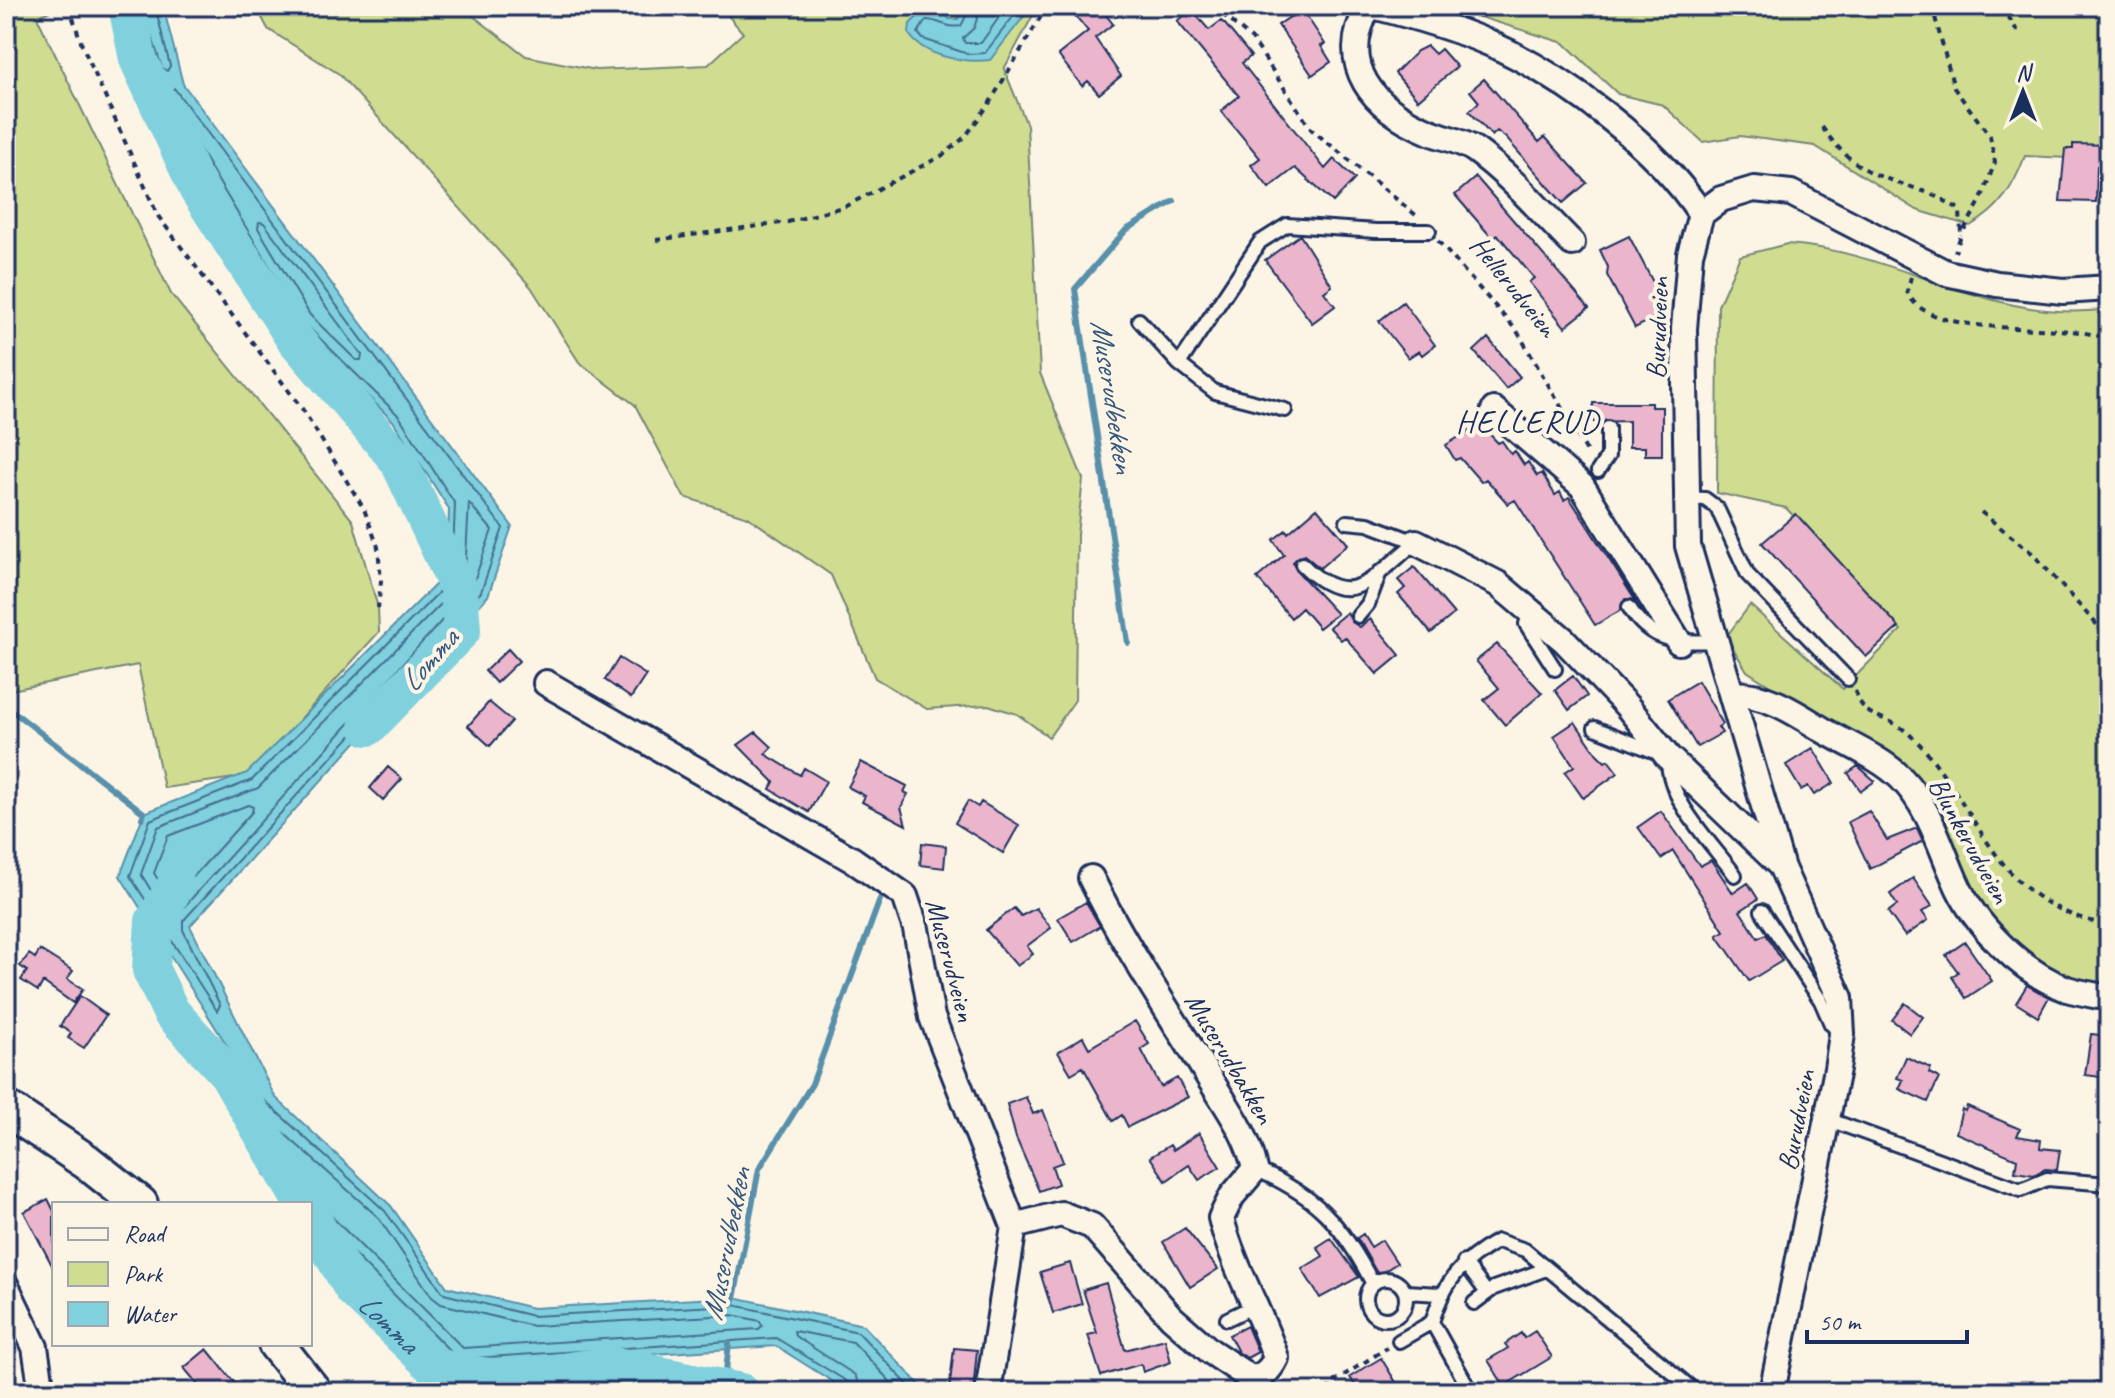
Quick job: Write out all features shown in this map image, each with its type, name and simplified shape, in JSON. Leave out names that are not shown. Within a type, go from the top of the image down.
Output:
[{"type":"main road","points":[[6,1108],[87,1162],[137,1202]]},
{"type":"main road","points":[[278,1346],[314,1392]]},
{"type":"street","points":[[1572,243],[1473,148],[1426,131],[1387,108],[1363,82],[1353,44],[1371,6],[1435,22],[1490,43],[1533,65],[1639,144],[1682,185],[1701,214],[1721,199],[1754,189],[1791,193],[1915,260],[1946,273],[2037,288],[2109,288]]},
{"type":"street","name":"Burudveien","points":[[1701,214],[1690,254],[1684,329],[1685,498],[1698,642],[1734,694],[1782,868],[1840,998],[1842,1034],[1772,1392]]},
{"type":"street","points":[[1494,410],[1582,486],[1698,642]]},
{"type":"street","name":"Burudveien","points":[[1416,542],[1498,584],[1564,640],[1617,695],[1668,757],[1782,868]]},
{"type":"street","name":"Muserudveien","points":[[546,683],[853,860],[905,896],[916,929],[932,1017],[1014,1226]]},
{"type":"street","name":"Blunkerudveien","points":[[1734,694],[1753,694],[1783,705],[1899,776],[1921,803],[1936,829],[1956,883],[1992,937],[2022,962],[2065,988],[2109,998]]},
{"type":"street","name":"Muserudbakken","points":[[1014,1226],[1061,1214],[1092,1226],[1171,1317],[1222,1361],[1252,1379],[1264,1375],[1276,1358],[1228,1248],[1221,1218],[1232,1196],[1255,1169],[1244,1134],[1123,942],[1091,878]]},
{"type":"street","points":[[988,1392],[1014,1226]]},
{"type":"street","points":[[6,1286],[35,1347],[42,1392]]},
{"type":"lane","points":[[1179,364],[1260,242],[1287,225],[1429,231]]},
{"type":"lane","points":[[1139,320],[1179,364],[1215,392],[1285,410]]},
{"type":"lane","points":[[1598,471],[1608,456],[1608,428]]},
{"type":"lane","points":[[1685,498],[1705,499],[1717,508],[1748,575],[1848,679]]},
{"type":"lane","points":[[1302,564],[1318,581],[1342,590],[1359,586],[1416,542],[1368,524],[1347,522]]},
{"type":"lane","points":[[1358,616],[1368,604],[1380,572]]},
{"type":"lane","points":[[1629,607],[1651,635],[1698,642]]},
{"type":"lane","points":[[1530,612],[1526,624],[1555,669]]},
{"type":"lane","points":[[1595,728],[1668,757],[1668,774],[1684,806],[1735,875]]},
{"type":"lane","points":[[1762,911],[1821,1001],[1831,1024],[1842,1034]]},
{"type":"lane","points":[[1827,1119],[2021,1190],[2047,1179],[2109,1184]]},
{"type":"lane","points":[[1255,1169],[1310,1197],[1354,1248],[1373,1284],[1366,1303],[1372,1313],[1384,1319],[1401,1313],[1406,1292]]},
{"type":"lane","points":[[1399,1341],[1432,1322],[1440,1294],[1464,1262],[1498,1241],[1525,1250],[1696,1392]]},
{"type":"lane","points":[[1464,1262],[1487,1293]]},
{"type":"lane","points":[[1474,1303],[1487,1293],[1546,1269]]},
{"type":"lane","points":[[1373,1284],[1390,1279],[1406,1292],[1440,1294]]},
{"type":"lane","points":[[1227,1319],[1254,1306]]},
{"type":"lane","points":[[1432,1322],[1471,1392]]},
{"type":"path","points":[[69,6],[82,45],[158,216],[303,410],[364,509],[378,547],[381,581],[378,608]]},
{"type":"path","points":[[656,240],[788,222],[846,206],[943,155],[965,137],[989,104],[1047,6]]},
{"type":"path","name":"Hellerudveien","points":[[1213,6],[1252,39],[1311,129],[1411,209],[1517,331],[1598,471]]},
{"type":"path","points":[[1932,6],[1954,88],[1990,136],[1995,162],[1981,200],[1961,235],[1946,273]]},
{"type":"path","points":[[2002,6],[2019,34]]},
{"type":"path","points":[[1822,127],[1839,151],[1864,170],[1897,185],[1939,196],[1960,210],[1961,235]]},
{"type":"path","points":[[1915,260],[1907,291],[1918,308],[1932,314],[1963,323],[2077,331],[2109,339]]},
{"type":"path","points":[[1981,512],[2032,553],[2109,638]]},
{"type":"path","points":[[1848,679],[1864,708],[1897,725],[1923,748],[1980,834],[2017,881],[2052,907],[2078,919],[2109,925]]},
{"type":"path","points":[[1329,1392],[1330,1384],[1399,1341]]},
{"type":"green space","points":[[6,6],[60,6],[37,17],[171,294],[353,521],[378,608],[379,632],[249,776],[164,788],[138,665],[6,691]]},
{"type":"green space","points":[[256,6],[460,6],[526,56],[596,70],[708,65],[743,33],[720,6],[1038,6],[1004,69],[1027,125],[1040,373],[1083,479],[1077,535],[1075,700],[1049,737],[1017,714],[988,705],[927,709],[875,678],[831,575],[748,517],[684,497],[635,405],[579,362],[531,287],[339,74],[268,29]]},
{"type":"green space","points":[[1444,6],[2109,6],[2109,154],[2069,158],[2025,156],[2004,197],[1970,226],[1917,210],[1815,146],[1740,136],[1703,142],[1663,105],[1618,94],[1564,43]]},
{"type":"green space","points":[[1787,244],[1868,260],[1985,298],[2025,307],[2066,311],[2109,309],[2109,991],[2061,981],[1993,937],[1921,785],[1747,671],[1726,637],[1750,605],[1843,689],[1901,630],[1786,508],[1717,493],[1718,306],[1740,256]]},
{"type":"water","points":[[134,6],[163,6],[183,84],[512,526],[488,596],[190,926],[275,1097],[391,1206],[447,1287],[533,1308],[734,1297],[863,1325],[919,1384],[918,1392],[849,1392],[776,1346],[455,1367],[312,1223],[312,1202],[292,1202],[264,1174],[250,1082],[120,876],[144,813],[247,773],[447,573],[449,509],[393,421],[296,326],[169,115]]},
{"type":"water","points":[[964,6],[1025,6],[1025,15],[990,60],[945,57],[924,48],[909,34],[910,24],[921,13],[944,12],[949,19],[958,19]]},
{"type":"building","points":[[1083,6],[1099,6],[1113,24],[1095,38],[1121,76],[1099,94],[1088,81],[1082,86],[1058,55],[1088,31],[1073,13]]},
{"type":"building","points":[[1191,9],[1209,30],[1221,21],[1225,24],[1251,56],[1242,63],[1325,169],[1334,159],[1355,179],[1333,202],[1295,168],[1269,188],[1251,165],[1260,158],[1221,111],[1239,96],[1177,21]]},
{"type":"building","points":[[1302,9],[1325,44],[1321,46],[1331,62],[1312,75],[1278,25]]},
{"type":"building","points":[[1427,46],[1435,54],[1441,49],[1457,67],[1418,100],[1395,73],[1417,51]]},
{"type":"building","points":[[1484,79],[1539,142],[1545,137],[1587,183],[1563,203],[1506,138],[1497,131],[1492,136],[1469,111],[1479,102],[1470,91]]},
{"type":"building","points":[[2073,144],[2109,145],[2109,166],[2097,166],[2096,202],[2060,201],[2065,149],[2073,149]]},
{"type":"building","points":[[1476,177],[1589,308],[1565,327],[1529,282],[1534,278],[1498,235],[1493,239],[1455,195]]},
{"type":"building","points":[[1300,235],[1332,286],[1324,292],[1335,306],[1312,323],[1265,260]]},
{"type":"building","points":[[1629,236],[1668,311],[1635,328],[1607,275],[1608,267],[1600,250]]},
{"type":"building","points":[[1403,302],[1435,345],[1422,355],[1419,351],[1408,358],[1379,321]]},
{"type":"building","points":[[1488,338],[1520,377],[1506,389],[1474,351]]},
{"type":"building","points":[[1593,403],[1651,403],[1651,407],[1662,407],[1662,455],[1645,455],[1645,447],[1629,447],[1629,421],[1593,422]]},
{"type":"building","points":[[1480,424],[1498,443],[1502,441],[1511,454],[1515,451],[1524,465],[1528,462],[1537,476],[1542,473],[1555,495],[1560,492],[1564,500],[1569,497],[1635,600],[1625,599],[1621,610],[1595,625],[1515,500],[1508,504],[1486,479],[1481,482],[1460,458],[1455,460],[1446,445]]},
{"type":"building","points":[[1317,508],[1348,544],[1320,568],[1304,555],[1293,562],[1296,570],[1337,614],[1319,628],[1302,608],[1291,618],[1257,578],[1284,555],[1273,540],[1286,530],[1288,533]]},
{"type":"building","points":[[1796,514],[1899,627],[1866,657],[1762,543]]},
{"type":"building","points":[[1414,567],[1454,614],[1431,633],[1398,594],[1405,588],[1398,580]]},
{"type":"building","points":[[1347,612],[1352,622],[1360,627],[1370,619],[1400,655],[1377,674],[1345,637],[1341,640],[1329,627]]},
{"type":"building","points":[[1497,644],[1542,693],[1505,725],[1484,700],[1499,688],[1476,661]]},
{"type":"building","points":[[508,649],[519,661],[496,683],[485,671]]},
{"type":"building","points":[[619,658],[646,675],[631,698],[605,680]]},
{"type":"building","points":[[1573,676],[1587,696],[1569,710],[1555,690]]},
{"type":"building","points":[[1698,681],[1723,724],[1718,727],[1722,733],[1697,747],[1668,699]]},
{"type":"building","points":[[489,702],[512,721],[490,746],[468,726]]},
{"type":"building","points":[[1575,722],[1597,754],[1605,762],[1608,760],[1618,773],[1583,798],[1565,772],[1574,766],[1554,736]]},
{"type":"building","points":[[756,732],[772,747],[765,754],[800,775],[804,768],[826,781],[809,812],[770,789],[774,782],[738,745]]},
{"type":"building","points":[[1813,748],[1834,783],[1814,795],[1808,786],[1801,790],[1786,765]]},
{"type":"building","points":[[861,762],[907,786],[904,792],[908,794],[901,807],[906,825],[862,802],[865,796],[848,787]]},
{"type":"building","points":[[1858,766],[1875,781],[1861,791],[1848,773]]},
{"type":"building","points":[[388,767],[402,779],[383,800],[370,788]]},
{"type":"building","points":[[968,801],[978,807],[981,802],[1019,825],[1003,853],[955,823]]},
{"type":"building","points":[[1661,811],[1700,866],[1711,860],[1733,893],[1748,883],[1758,899],[1740,911],[1758,938],[1766,934],[1782,961],[1749,981],[1717,935],[1724,931],[1673,851],[1661,859],[1638,827]]},
{"type":"building","points":[[1869,811],[1887,840],[1917,828],[1923,841],[1870,869],[1848,822]]},
{"type":"building","points":[[922,843],[946,846],[944,868],[920,865]]},
{"type":"building","points":[[1913,878],[1932,906],[1922,912],[1928,920],[1905,936],[1888,912],[1897,905],[1890,894]]},
{"type":"building","points":[[1086,902],[1100,926],[1073,942],[1058,918]]},
{"type":"building","points":[[1014,908],[1021,916],[1036,908],[1051,928],[1027,946],[1033,954],[1017,966],[986,930]]},
{"type":"building","points":[[1965,942],[1992,981],[1966,998],[1952,977],[1958,972],[1946,955]]},
{"type":"building","points":[[40,950],[73,971],[67,979],[83,989],[73,1003],[43,982],[38,991],[21,980],[27,971],[20,966],[29,954],[35,958]]},
{"type":"building","points":[[2027,985],[2049,997],[2038,1017],[2016,1003]]},
{"type":"building","points":[[80,996],[106,1015],[84,1048],[68,1038],[71,1033],[60,1026]]},
{"type":"building","points":[[1905,1003],[1923,1017],[1910,1034],[1892,1020]]},
{"type":"building","points":[[1135,1021],[1149,1044],[1141,1049],[1161,1087],[1177,1078],[1188,1097],[1128,1127],[1122,1115],[1113,1121],[1083,1067],[1071,1074],[1058,1052],[1083,1037],[1089,1048]]},
{"type":"building","points":[[2091,1034],[2109,1036],[2109,1078],[2085,1075]]},
{"type":"building","points":[[1906,1057],[1931,1068],[1929,1073],[1939,1078],[1928,1102],[1899,1089],[1903,1080],[1897,1078]]},
{"type":"building","points":[[1026,1097],[1033,1114],[1043,1110],[1063,1162],[1052,1166],[1058,1184],[1039,1191],[1016,1138],[1007,1104]]},
{"type":"building","points":[[1967,1106],[2020,1129],[2017,1136],[2041,1140],[2040,1148],[2060,1150],[2057,1170],[2045,1169],[2034,1175],[2015,1172],[2017,1159],[1956,1133],[1962,1109],[1965,1111]]},
{"type":"building","points":[[1199,1133],[1220,1167],[1199,1180],[1189,1165],[1166,1181],[1150,1157],[1170,1145],[1173,1150]]},
{"type":"building","points":[[48,1199],[52,1207],[52,1265],[24,1212]]},
{"type":"building","points":[[1185,1228],[1218,1269],[1190,1287],[1163,1242]]},
{"type":"building","points":[[1363,1234],[1371,1247],[1382,1240],[1397,1263],[1378,1275],[1357,1238]]},
{"type":"building","points":[[1331,1238],[1359,1277],[1320,1298],[1302,1269],[1323,1256],[1317,1247]]},
{"type":"building","points":[[1070,1263],[1082,1304],[1053,1313],[1040,1272]]},
{"type":"building","points":[[1106,1283],[1125,1350],[1165,1339],[1171,1362],[1143,1372],[1141,1364],[1101,1376],[1088,1335],[1097,1333],[1083,1290]]},
{"type":"building","points":[[1247,1326],[1258,1352],[1247,1358],[1238,1352],[1229,1335]]},
{"type":"building","points":[[1535,1331],[1552,1357],[1504,1386],[1488,1360],[1508,1348],[1505,1344],[1521,1333],[1524,1338]]},
{"type":"building","points":[[954,1348],[977,1350],[973,1392],[949,1392]]},
{"type":"building","points":[[207,1349],[242,1392],[204,1392],[184,1368]]},
{"type":"building","points":[[1381,1358],[1402,1392],[1359,1392],[1350,1377]]},
{"type":"waterway","name":"Lomma","points":[[127,6],[138,59],[198,190],[294,338],[398,460],[459,590],[462,630],[368,727]]},
{"type":"waterway","name":"Muserudbekken","points":[[1128,643],[1075,289],[1126,230],[1174,201]]},
{"type":"waterway","points":[[6,706],[144,813],[142,818]]},
{"type":"waterway","name":"Lomma","points":[[176,885],[154,921],[151,970],[171,1012],[228,1074],[302,1202]]},
{"type":"waterway","name":"Muserudbekken","points":[[733,1304],[759,1169],[812,1084],[882,894]]},
{"type":"waterway","name":"Lomma","points":[[312,1219],[353,1289],[432,1365],[461,1374],[512,1379],[612,1365],[741,1392]]},
{"type":"waterway","name":"Muserudbekken","points":[[724,1389],[729,1343]]},
{"type":"district","name":"HELLERUD","points":[[1528,421]]}]
